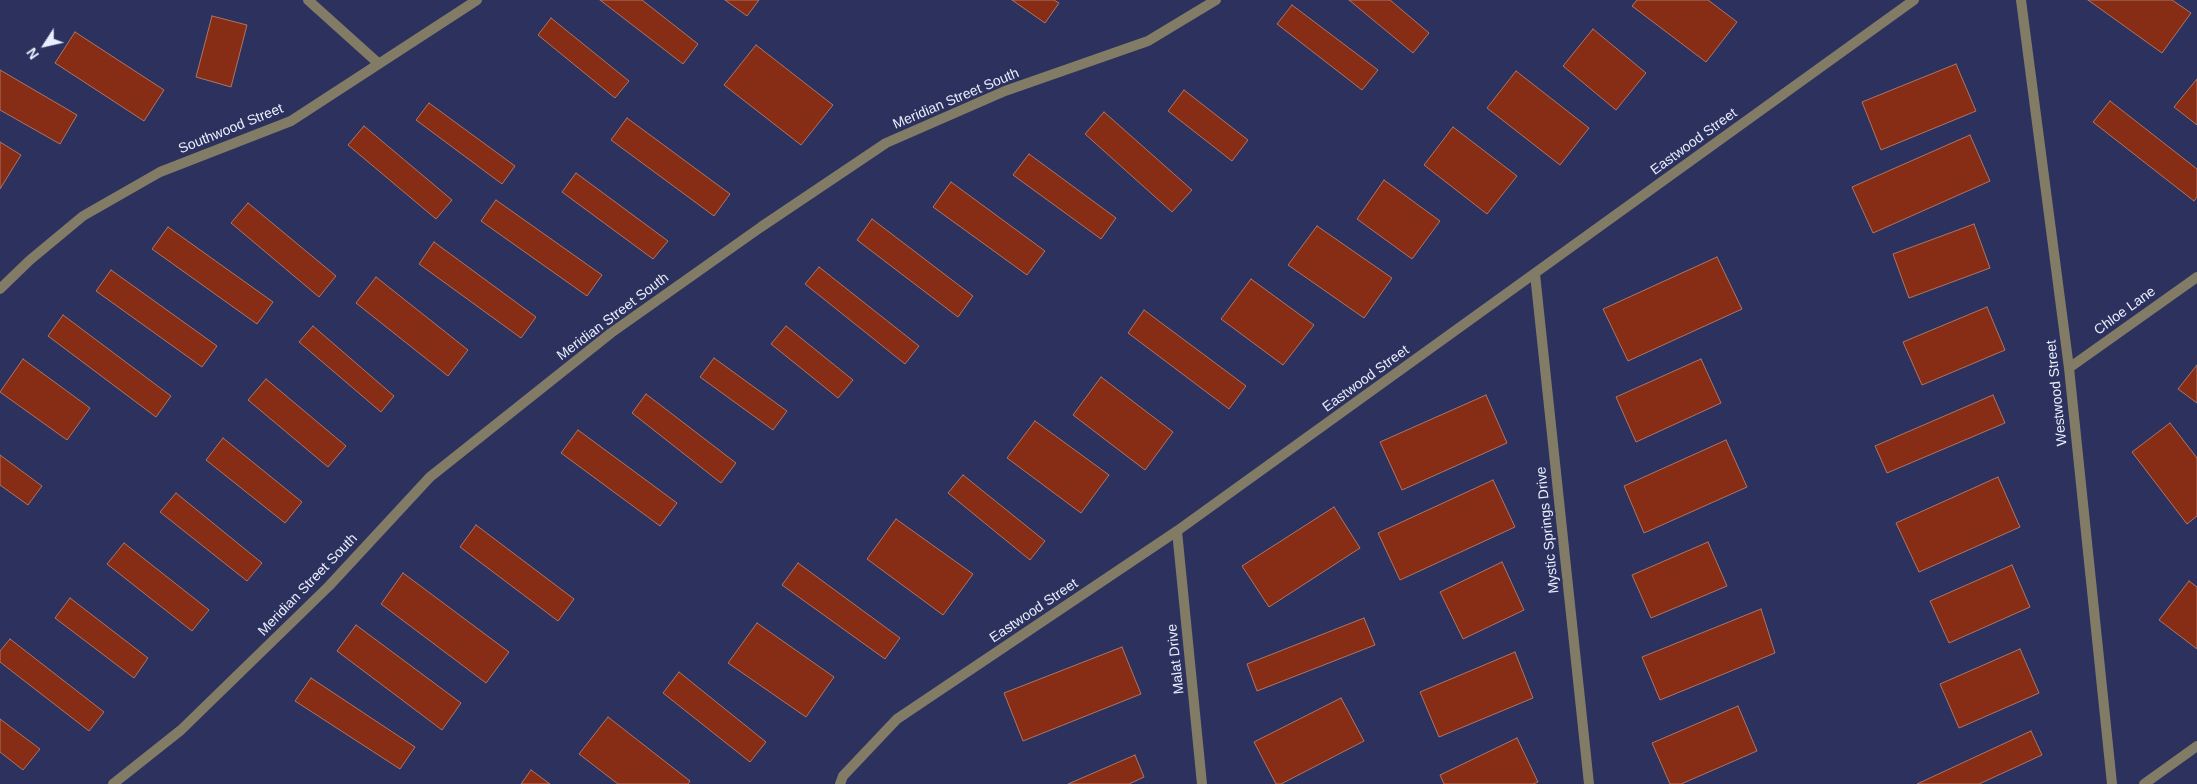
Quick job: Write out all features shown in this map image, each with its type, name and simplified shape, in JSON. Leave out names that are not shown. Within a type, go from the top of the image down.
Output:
[{"type":"street","points":[[308,0],[378,63]]},
{"type":"street","name":"Southwood Street","points":[[0,289],[30,260],[83,216],[160,172],[291,121],[477,0]]},
{"type":"street","name":"Meridian Street South","points":[[113,784],[188,724],[329,586],[430,477],[611,332],[761,227],[886,143],[1004,91],[1148,41],[1216,0]]},
{"type":"street","name":"Eastwood Street","points":[[840,784],[843,776],[897,719],[1177,532],[1914,0]]},
{"type":"street","name":"Westwood Street","points":[[2021,0],[2069,368],[2112,784]]},
{"type":"street","name":"Mystic Springs Drive","points":[[1535,274],[1589,784]]},
{"type":"street","name":"Chloe Lane","points":[[2069,368],[2197,277]]},
{"type":"street","name":"Malat Drive","points":[[1177,532],[1202,784]]},
{"type":"street","points":[[2144,784],[2197,746]]},
{"type":"building","points":[[600,0],[642,0],[698,44],[683,64]]},
{"type":"building","points":[[725,0],[759,0],[747,16]]},
{"type":"building","points":[[1012,0],[1054,0],[1059,3],[1045,23]]},
{"type":"building","points":[[1349,0],[1390,0],[1429,33],[1413,53]]},
{"type":"building","points":[[1637,0],[1708,0],[1737,22],[1706,62],[1632,6]]},
{"type":"building","points":[[2088,0],[2172,0],[2191,13],[2162,53]]},
{"type":"building","points":[[1292,5],[1378,70],[1362,90],[1277,24]]},
{"type":"building","points":[[212,16],[247,25],[231,87],[196,77]]},
{"type":"building","points":[[551,18],[629,81],[615,98],[538,35]]},
{"type":"building","points":[[1593,29],[1646,73],[1616,110],[1563,66]]},
{"type":"building","points":[[75,32],[164,90],[144,121],[55,63]]},
{"type":"building","points":[[756,45],[833,105],[801,145],[724,85]]},
{"type":"building","points":[[1956,64],[1976,111],[1881,150],[1862,102]]},
{"type":"building","points":[[0,70],[77,115],[60,144],[0,110]]},
{"type":"building","points":[[1516,71],[1589,128],[1560,165],[1487,108]]},
{"type":"building","points":[[2197,79],[2197,125],[2174,107]]},
{"type":"building","points":[[1184,90],[1248,140],[1232,161],[1168,111]]},
{"type":"building","points":[[2110,101],[2197,169],[2197,197],[2194,201],[2093,122]]},
{"type":"building","points":[[429,103],[515,166],[502,184],[416,120]]},
{"type":"building","points":[[1104,112],[1192,190],[1172,212],[1085,134]]},
{"type":"building","points":[[627,118],[730,194],[714,216],[611,140]]},
{"type":"building","points":[[364,126],[452,200],[436,219],[348,145]]},
{"type":"building","points":[[1453,127],[1517,176],[1487,214],[1424,165]]},
{"type":"building","points":[[1970,135],[1990,181],[1873,233],[1852,187]]},
{"type":"building","points":[[0,142],[21,155],[0,189]]},
{"type":"building","points":[[1029,154],[1116,218],[1101,239],[1013,175]]},
{"type":"building","points":[[576,173],[668,241],[653,259],[562,192]]},
{"type":"building","points":[[1384,180],[1440,221],[1412,259],[1357,219]]},
{"type":"building","points":[[951,182],[1045,251],[1027,275],[933,207]]},
{"type":"building","points":[[496,200],[602,275],[587,296],[481,221]]},
{"type":"building","points":[[248,203],[336,276],[319,297],[231,223]]},
{"type":"building","points":[[872,219],[973,296],[958,317],[857,240]]},
{"type":"building","points":[[1974,224],[1990,268],[1909,298],[1893,254]]},
{"type":"building","points":[[1317,226],[1392,278],[1364,318],[1288,265]]},
{"type":"building","points":[[168,227],[273,302],[257,324],[152,249]]},
{"type":"building","points":[[434,242],[536,317],[521,338],[419,264]]},
{"type":"building","points":[[1717,257],[1742,309],[1628,361],[1603,309]]},
{"type":"building","points":[[819,267],[919,346],[905,364],[805,284]]},
{"type":"building","points":[[111,270],[217,346],[202,367],[96,291]]},
{"type":"building","points":[[376,277],[468,350],[448,376],[356,303]]},
{"type":"building","points":[[1251,279],[1314,325],[1283,365],[1221,319]]},
{"type":"building","points":[[1987,307],[2005,350],[1922,385],[1903,342]]},
{"type":"building","points":[[1144,310],[1246,386],[1229,409],[1128,333]]},
{"type":"building","points":[[63,315],[171,396],[156,417],[48,336]]},
{"type":"building","points":[[313,326],[394,396],[381,412],[299,342]]},
{"type":"building","points":[[786,326],[853,380],[838,398],[771,344]]},
{"type":"building","points":[[714,358],[787,411],[773,430],[700,377]]},
{"type":"building","points":[[23,359],[90,408],[67,440],[0,392]]},
{"type":"building","points":[[1701,359],[1721,403],[1636,442],[1616,397]]},
{"type":"building","points":[[2197,365],[2197,403],[2178,389]]},
{"type":"building","points":[[1101,377],[1173,432],[1145,470],[1073,415]]},
{"type":"building","points":[[266,379],[346,446],[328,467],[248,400]]},
{"type":"building","points":[[646,394],[736,463],[721,483],[632,413]]},
{"type":"building","points":[[1486,395],[1507,443],[1402,490],[1380,442]]},
{"type":"building","points":[[1993,395],[2005,423],[1887,473],[1875,446]]},
{"type":"building","points":[[1035,421],[1109,475],[1081,513],[1007,458]]},
{"type":"building","points":[[2170,423],[2197,458],[2197,516],[2187,524],[2132,452]]},
{"type":"building","points":[[578,430],[677,503],[660,526],[561,453]]},
{"type":"building","points":[[223,438],[302,502],[285,523],[206,460]]},
{"type":"building","points":[[1726,440],[1747,487],[1644,533],[1624,486]]},
{"type":"building","points":[[0,455],[42,486],[28,505],[0,485]]},
{"type":"building","points":[[963,475],[1045,541],[1030,560],[948,493]]},
{"type":"building","points":[[1998,477],[2020,527],[1919,572],[1896,523]]},
{"type":"building","points":[[1493,480],[1515,527],[1400,580],[1378,533]]},
{"type":"building","points":[[176,493],[262,563],[247,581],[160,512]]},
{"type":"building","points":[[1334,507],[1360,548],[1269,607],[1242,566]]},
{"type":"building","points":[[896,519],[973,574],[943,615],[867,559]]},
{"type":"building","points":[[476,525],[574,599],[558,621],[460,547]]},
{"type":"building","points":[[1708,542],[1727,586],[1651,618],[1632,575]]},
{"type":"building","points":[[124,543],[209,610],[192,631],[107,564]]},
{"type":"building","points":[[1502,562],[1524,610],[1463,639],[1440,592]]},
{"type":"building","points":[[798,563],[900,638],[885,659],[782,585]]},
{"type":"building","points":[[2012,565],[2030,607],[1949,643],[1930,601]]},
{"type":"building","points":[[403,573],[509,652],[486,683],[381,604]]},
{"type":"building","points":[[2189,581],[2197,587],[2197,649],[2159,620]]},
{"type":"building","points":[[70,598],[148,658],[134,678],[55,618]]},
{"type":"building","points":[[1761,609],[1775,653],[1660,700],[1642,657]]},
{"type":"building","points":[[1364,618],[1375,645],[1257,691],[1247,664]]},
{"type":"building","points":[[757,623],[834,677],[806,717],[728,663]]},
{"type":"building","points":[[356,625],[461,703],[442,730],[337,651]]},
{"type":"building","points":[[10,639],[104,712],[89,731],[0,662],[0,651]]},
{"type":"building","points":[[1122,647],[1141,694],[1023,741],[1004,693]]},
{"type":"building","points":[[2020,649],[2039,693],[1959,728],[1940,684]]},
{"type":"building","points":[[1515,652],[1533,698],[1439,737],[1420,692]]},
{"type":"building","points":[[679,672],[766,742],[750,762],[663,693]]},
{"type":"building","points":[[311,678],[415,747],[400,769],[295,701]]},
{"type":"building","points":[[1341,698],[1364,741],[1281,784],[1276,784],[1254,742]]},
{"type":"building","points":[[1738,706],[1757,751],[1681,784],[1670,784],[1652,743]]},
{"type":"building","points":[[608,717],[690,781],[688,784],[618,784],[579,754]]},
{"type":"building","points":[[0,719],[40,749],[23,770],[0,752]]},
{"type":"building","points":[[2031,731],[2042,755],[1979,784],[1917,784]]},
{"type":"building","points":[[1517,738],[1538,782],[1533,784],[1444,784],[1440,775]]},
{"type":"building","points":[[1135,755],[1144,777],[1129,784],[1068,784]]},
{"type":"building","points":[[531,770],[550,784],[521,784]]}]
